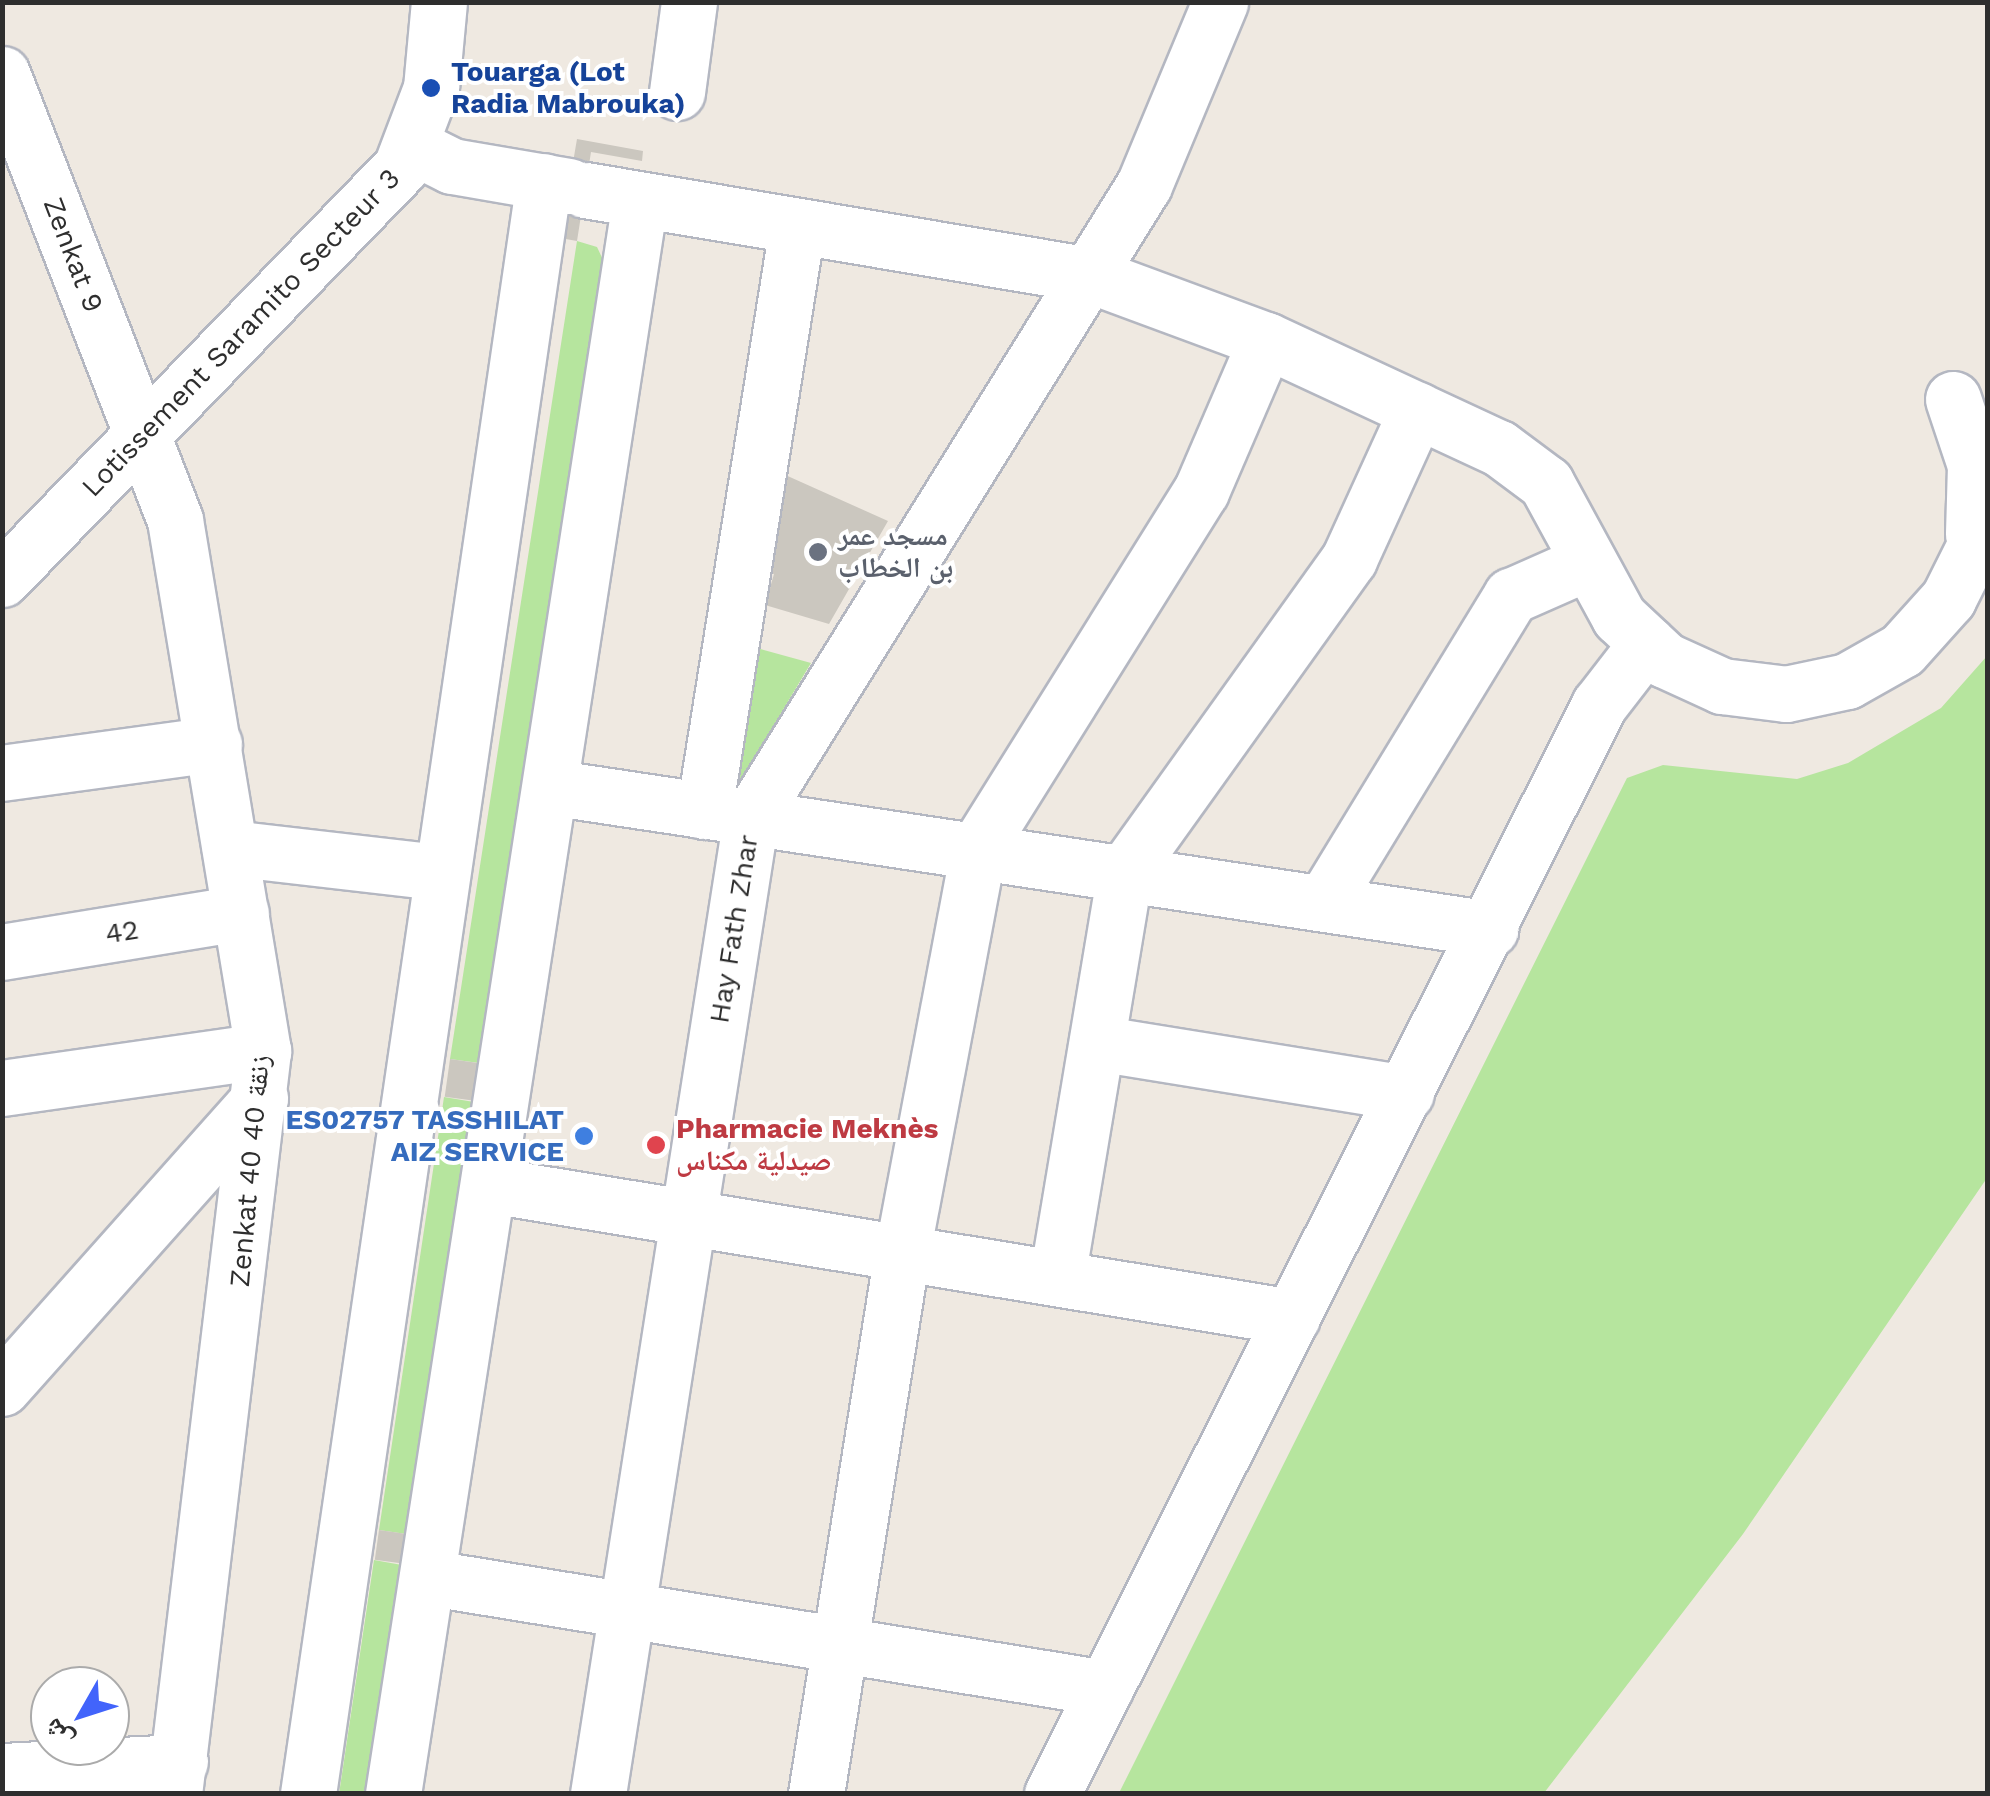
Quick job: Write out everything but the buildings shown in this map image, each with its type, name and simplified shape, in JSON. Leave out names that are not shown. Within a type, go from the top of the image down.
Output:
[{"type":"street","name":"Lotissement Saramito Secteur 3","points":[[2,579],[143,437],[414,147],[438,2]]},
{"type":"street","points":[[678,92],[689,2]]},
{"type":"street","name":"Hay Fath Zhar","points":[[598,1794],[630,1611],[688,1218],[727,814],[1090,275],[1144,184],[1220,2]]},
{"type":"street","name":"Zenkat 9","points":[[2,74],[143,437]]},
{"type":"street","points":[[414,147],[452,166],[797,228],[1090,275],[1266,340],[1499,448],[1546,483],[1618,617],[1647,643],[1722,686],[1786,694],[1847,682],[1902,650],[1948,599],[1980,526],[1975,465],[1953,399]]},
{"type":"street","points":[[308,1794],[438,872],[566,186]]},
{"type":"street","points":[[393,1794],[556,788],[640,201]]},
{"type":"street","points":[[727,814],[797,228]]},
{"type":"street","points":[[816,1794],[902,1253],[979,846],[1201,491],[1266,340]]},
{"type":"street","points":[[1057,1278],[1125,872],[1349,559],[1417,410]]},
{"type":"street","name":"Zenkat 40 زنقة 40","points":[[143,437],[183,554],[262,1074],[242,1278],[177,1778]]},
{"type":"street","points":[[1324,902],[1511,596],[1588,562]]},
{"type":"street","points":[[1052,1794],[1490,930],[1599,704],[1647,643]]},
{"type":"street","points":[[2,773],[214,744]]},
{"type":"street","points":[[556,788],[979,846],[1490,930]]},
{"type":"street","points":[[230,848],[438,872]]},
{"type":"street","name":"42","points":[[2,952],[240,912]]},
{"type":"street","points":[[1096,1043],[1406,1093]]},
{"type":"street","points":[[2,1088],[262,1074]]},
{"type":"street","points":[[2,1388],[152,1226],[262,1074]]},
{"type":"street","points":[[490,1185],[1292,1317]]},
{"type":"street","points":[[152,1226],[206,1239],[242,1278]]},
{"type":"street","points":[[431,1578],[1105,1688]]},
{"type":"street","points":[[2,1771],[177,1778]]},
{"type":"green space","points":[[577,241],[597,247],[605,264],[374,1793],[339,1794],[374,1560],[402,1565],[406,1534],[379,1530],[444,1097],[474,1102],[479,1063],[450,1059]]},
{"type":"green space","points":[[749,646],[811,663],[734,792]]},
{"type":"green space","points":[[1987,656],[1987,1178],[1743,1534],[1544,1793],[1119,1793],[1627,778],[1663,765],[1797,779],[1848,763],[1941,708]]},
{"type":"place","name":"Touarga (Lot Radia Mabrouka)","points":[[431,88]]},
{"type":"place","name":"مسجد عمر بن الخطاب","points":[[818,552]]},
{"type":"place","name":"ES02757 TASSHILAT AIZ SERVICE","points":[[584,1136]]},
{"type":"place","name":"Pharmacie Meknès صيدلية مكناس","points":[[656,1145]]}]
